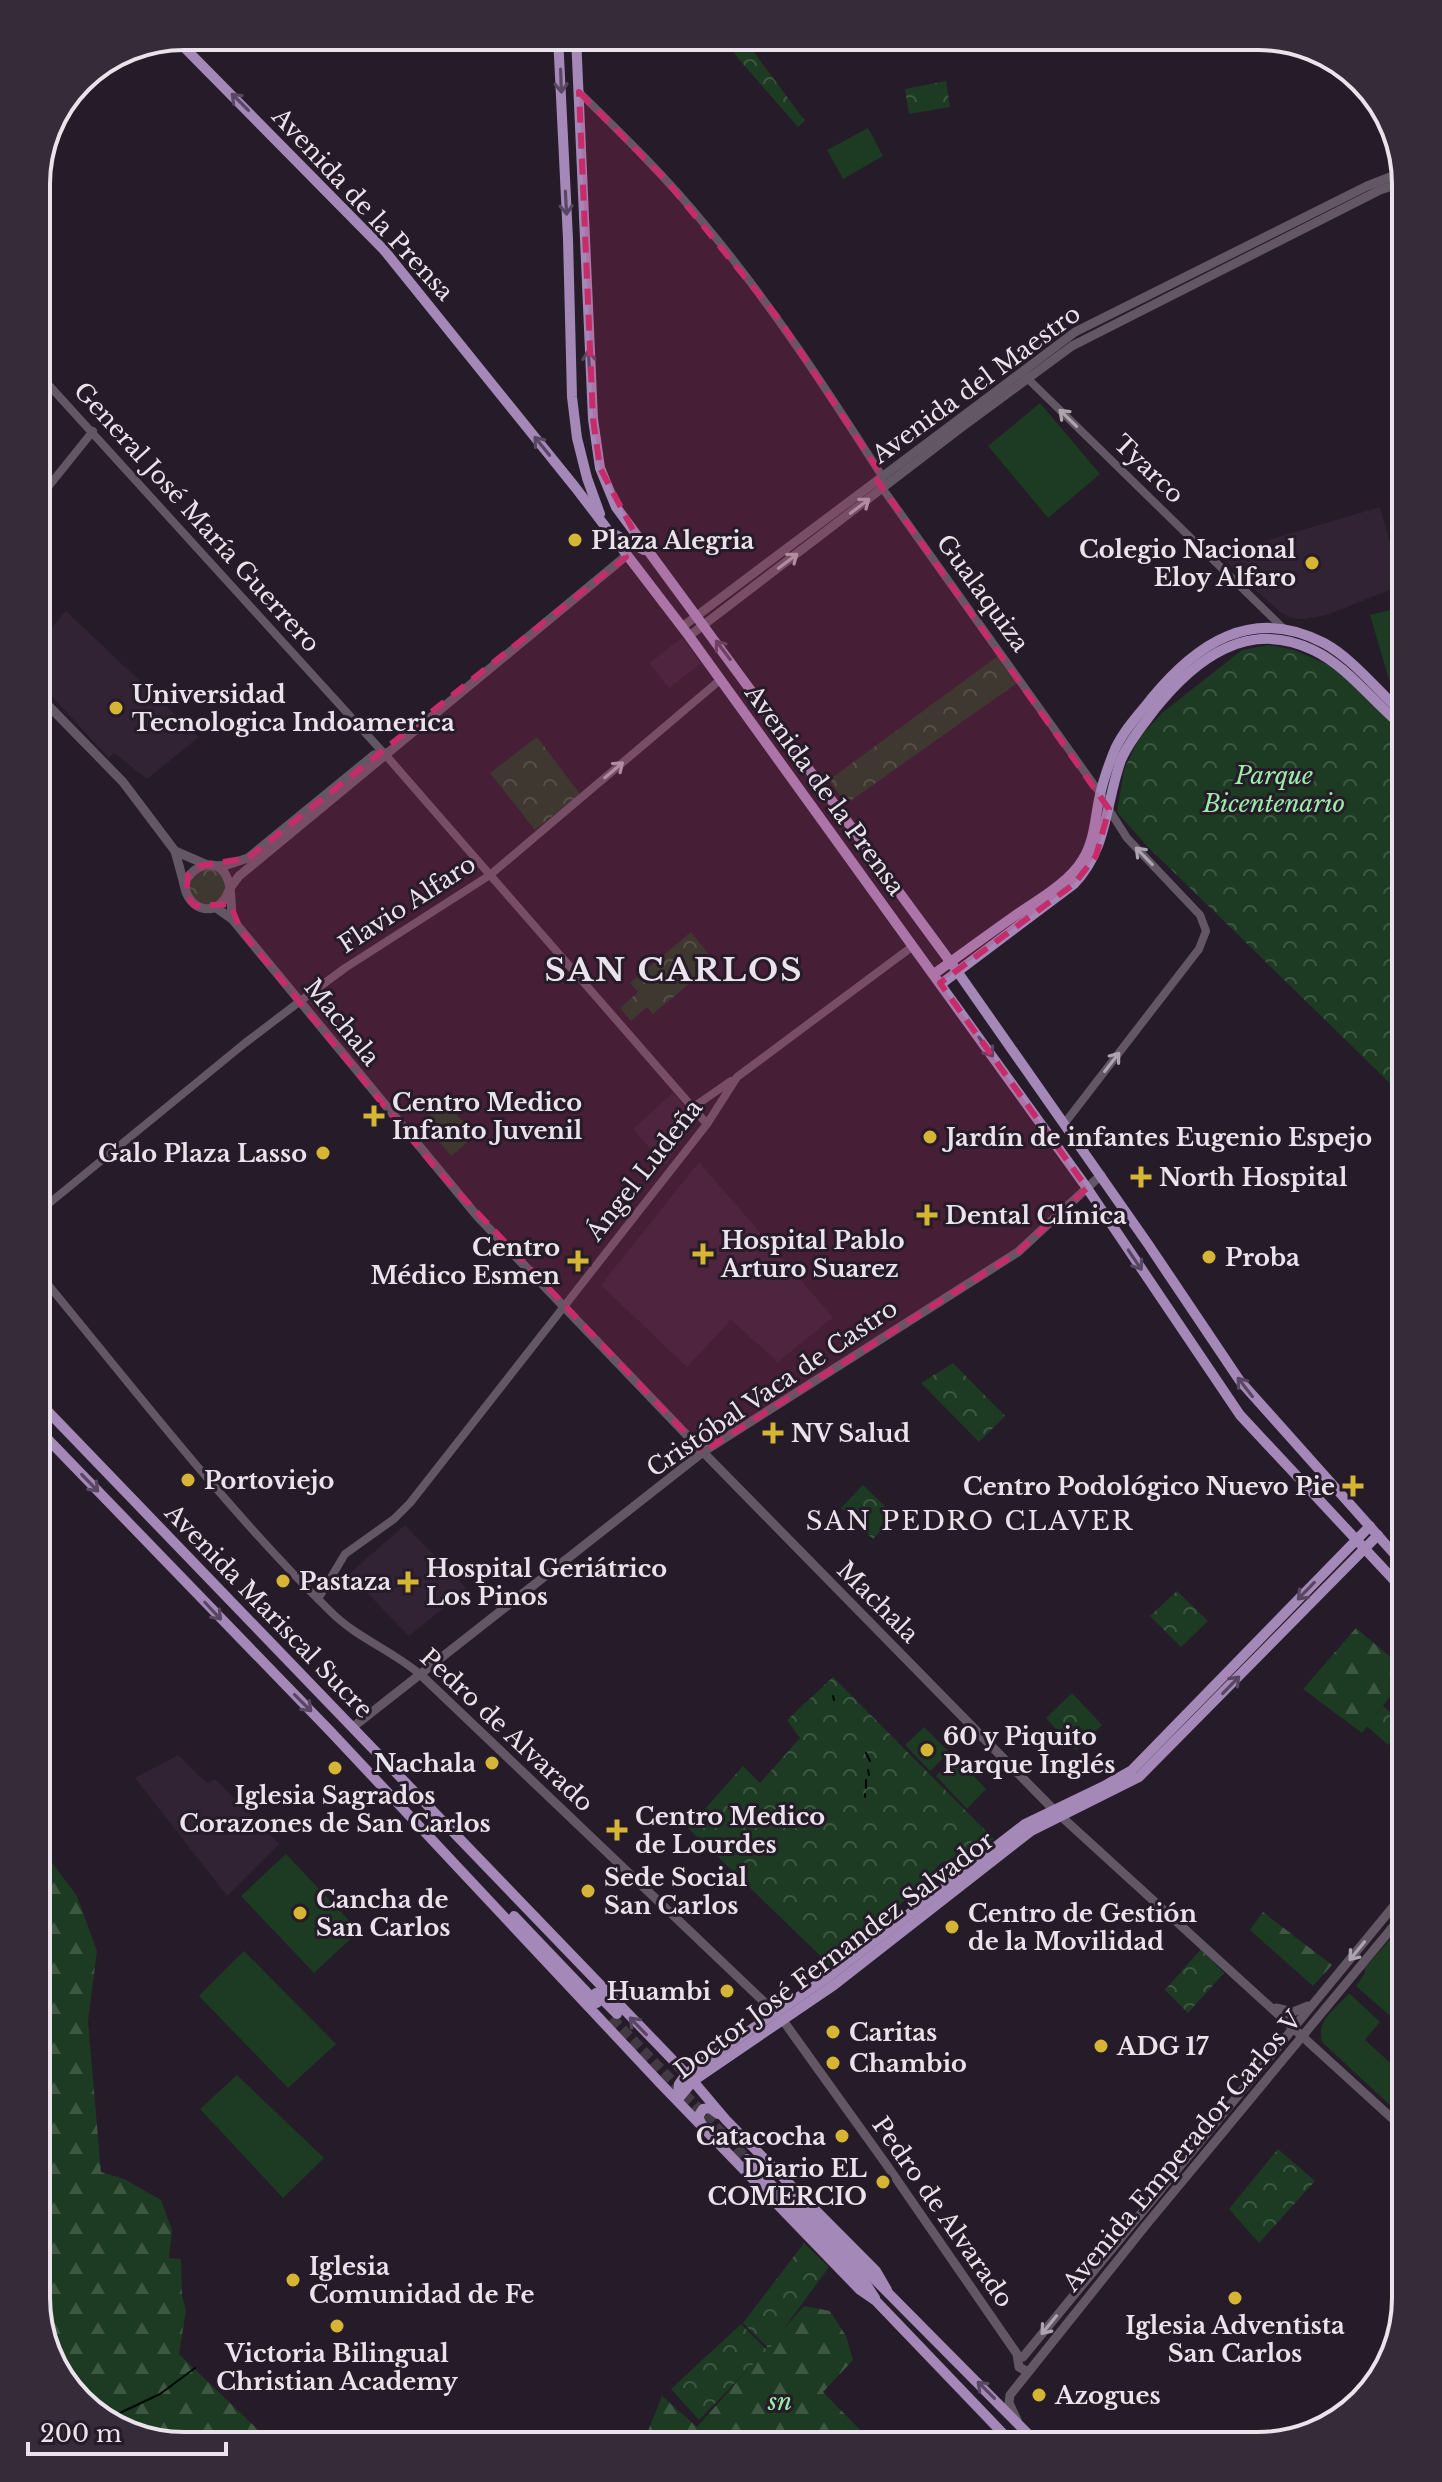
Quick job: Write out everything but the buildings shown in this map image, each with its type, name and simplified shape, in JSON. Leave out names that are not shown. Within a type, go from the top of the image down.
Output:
[{"type":"main road","name":"Avenida de la Prensa","points":[[187,50],[384,250],[607,530],[619,541],[626,556],[689,636],[1087,1188],[1240,1415],[1392,1577]]},
{"type":"main road","points":[[559,50],[572,397],[577,438],[587,478],[607,530]]},
{"type":"main road","name":"Avenida de la Prensa","points":[[577,50],[582,218],[594,427],[600,468],[610,495],[651,556],[953,967],[1101,1175],[1240,1381],[1392,1551]]},
{"type":"main road","name":"Avenida del Maestro","points":[[689,636],[700,620],[882,476],[1053,354],[1075,332],[1136,307],[1215,268],[1391,175]]},
{"type":"main road","name":"Avenida del Maestro","points":[[1287,232],[1392,186]]},
{"type":"main road","name":"Avenida del Maestro","points":[[682,627],[700,620],[883,489],[1024,374]]},
{"type":"main road","points":[[575,487],[582,486],[587,478]]},
{"type":"main road","points":[[619,541],[638,546],[651,556]]},
{"type":"main road","points":[[50,707],[123,782],[175,851],[186,895],[195,906],[208,909],[226,898],[239,876],[626,556]]},
{"type":"main road","points":[[938,979],[1059,884],[1082,861],[1092,838],[1100,792],[1130,724],[1168,678],[1193,655],[1215,641],[1238,633],[1284,629],[1327,645],[1392,714]]},
{"type":"main road","points":[[953,967],[1074,884],[1085,873],[1096,856],[1109,809],[1119,753],[1187,673],[1211,654],[1241,642],[1272,640],[1295,643],[1314,650],[1359,678],[1392,705]]},
{"type":"main road","points":[[184,884],[193,869],[227,865],[248,858],[374,755],[385,753]]},
{"type":"main road","points":[[175,851],[225,873],[232,919]]},
{"type":"main road","name":"Machala","points":[[215,907],[232,919],[477,1216],[703,1452],[1053,1809],[1392,2118]]},
{"type":"main road","name":"Cristóbal Vaca de Castro","points":[[353,1727],[703,1452],[1018,1252],[1101,1175]]},
{"type":"main road","name":"Avenida Mariscal Sucre","points":[[50,1413],[690,2078],[726,2120],[876,2271],[887,2290]]},
{"type":"main road","name":"Avenida Mariscal Sucre","points":[[50,1442],[331,1732],[677,2100],[1002,2432]]},
{"type":"main road","name":"Doctor José Fernandez Salvador","points":[[677,2100],[690,2078],[779,2016],[1025,1824],[1113,1782],[1141,1763],[1357,1539],[1374,1531]]},
{"type":"main road","name":"Doctor José Fernandez Salvador","points":[[779,2016],[834,1985],[1031,1831],[1130,1783],[1148,1769],[1365,1547],[1374,1531]]},
{"type":"main road","points":[[231,1630],[245,1617]]},
{"type":"main road","name":"Pedro de Alvarado","points":[[421,1675],[779,2016],[1020,2356],[1019,2367],[1030,2370]]},
{"type":"main road","name":"Avenida Mariscal Sucre","points":[[459,1867],[475,1878],[614,2016],[506,1898],[471,1852]]},
{"type":"main road","name":"Avenida Emperador Carlos V","points":[[1020,2356],[1392,1908]]},
{"type":"main road","name":"Avenida Emperador Carlos V","points":[[1018,2423],[1008,2399],[1178,2186],[1392,1928]]},
{"type":"main road","points":[[1269,2005],[1293,2012],[1314,2003]]},
{"type":"main road","points":[[1269,2005],[1281,2025],[1277,2048]]},
{"type":"main road","points":[[1319,2017],[1314,2034],[1320,2051]]},
{"type":"main road","points":[[640,2061],[654,2071],[663,2068],[666,2059],[663,2052]]},
{"type":"main road","points":[[702,2126],[698,2114],[706,2108],[726,2120]]},
{"type":"main road","name":"Avenida Mariscal Sucre","points":[[876,2301],[866,2284],[749,2156],[1027,2432]]},
{"type":"street","points":[[579,92],[666,180],[750,282],[819,378],[882,476],[883,489]]},
{"type":"street","name":"Tyarco","points":[[1024,374],[1284,629]]},
{"type":"street","name":"General José María Guerrero","points":[[50,386],[385,753],[707,1124]]},
{"type":"street","points":[[50,485],[93,431]]},
{"type":"street","name":"Gualaquiza","points":[[883,489],[1100,792],[1127,838],[1200,915],[1206,931],[1199,949],[1064,1124]]},
{"type":"street","name":"Flavio Alfaro","points":[[50,1203],[300,1001],[345,968],[490,875],[720,680]]},
{"type":"street","name":"Ángel Ludeña","points":[[318,1599],[345,1554],[394,1519],[410,1503],[707,1124],[737,1077],[913,946]]},
{"type":"street","points":[[692,1108],[737,1077]]},
{"type":"street","name":"Pedro de Alvarado","points":[[50,1287],[211,1484],[318,1599],[348,1627],[402,1659],[421,1675]]},
{"type":"highlighted area","points":[[579,92],[666,180],[779,319],[882,476],[877,480],[1109,809],[1096,856],[1074,884],[940,983],[1087,1188],[1018,1252],[703,1452],[438,1171],[241,931],[230,904],[195,906],[186,895],[188,875],[199,866],[248,858],[626,557],[617,543],[633,530],[600,468],[593,419]]},
{"type":"shaded area","name":"Colegio Nacional Eloy Alfaro","points":[[1380,507],[1392,550],[1392,589],[1327,615],[1291,618],[1235,572],[1221,554]]},
{"type":"shaded area","name":"Universidad Tecnologica Indoamerica","points":[[66,611],[199,737],[147,779],[114,753],[109,758],[50,694],[50,629]]},
{"type":"shaded area","points":[[682,638],[701,663],[669,688],[649,663]]},
{"type":"shaded area","points":[[673,1093],[697,1120],[665,1165],[633,1129]]},
{"type":"shaded area","name":"Hospital Pablo Arturo Suarez","points":[[699,1162],[833,1317],[778,1362],[731,1320],[687,1367],[601,1285]]},
{"type":"shaded area","name":"Hospital Geriátrico Los Pinos","points":[[405,1525],[467,1589],[409,1636],[349,1574]]},
{"type":"shaded area","points":[[178,1755],[207,1783],[215,1779],[279,1844],[227,1896],[135,1778]]},
{"type":"green space","points":[[733,50],[752,50],[805,121],[798,127]]},
{"type":"green space","points":[[946,81],[950,107],[909,114],[905,89]]},
{"type":"green space","points":[[868,128],[883,156],[843,179],[827,150]]},
{"type":"green space","points":[[1040,403],[1100,474],[1048,518],[988,446]]},
{"type":"green space","points":[[1392,610],[1392,679],[1389,680],[1370,615]]},
{"type":"green space","name":"Parque Bicentenario","points":[[1269,645],[1294,650],[1338,669],[1392,721],[1392,1085],[1146,845],[1117,812],[1124,770],[1139,738],[1162,713],[1242,650]]},
{"type":"green space","points":[[998,656],[1017,683],[846,804],[829,780]]},
{"type":"green space","points":[[537,737],[580,794],[535,830],[490,773]]},
{"type":"green space","points":[[208,867],[223,877],[225,889],[225,895],[209,906],[192,899],[188,881]]},
{"type":"green space","points":[[691,932],[715,962],[653,1014],[647,1007],[631,1021],[620,1008],[638,992],[630,983]]},
{"type":"green space","points":[[446,1102],[475,1136],[451,1156],[422,1121]]},
{"type":"green space","points":[[953,1363],[1005,1416],[979,1442],[921,1383]]},
{"type":"green space","points":[[863,1485],[895,1516],[873,1539],[841,1508]]},
{"type":"green space","points":[[1177,1591],[1208,1621],[1181,1647],[1150,1616]]},
{"type":"green space","points":[[1356,1628],[1392,1658],[1392,1694],[1362,1733],[1303,1689]]},
{"type":"green space","points":[[833,1677],[994,1839],[941,1863],[868,1937],[831,1966],[688,1828],[743,1766],[760,1783],[800,1738],[787,1720]]},
{"type":"green space","points":[[1072,1693],[1102,1725],[1076,1750],[1046,1718]]},
{"type":"green space","points":[[1383,1706],[1392,1714],[1392,1740],[1388,1745],[1367,1726]]},
{"type":"green space","points":[[924,1727],[949,1752],[930,1771],[905,1745]]},
{"type":"green space","points":[[956,1757],[986,1789],[967,1809],[936,1776]]},
{"type":"green space","name":"Cancha de San Carlos","points":[[286,1854],[359,1931],[314,1973],[241,1896]]},
{"type":"green space","points":[[50,1860],[77,1896],[97,1951],[88,2021],[101,2172],[124,2179],[161,2200],[172,2230],[169,2258],[181,2259],[182,2296],[186,2310],[179,2354],[260,2432],[175,2432],[141,2425],[125,2418],[96,2399],[83,2386],[64,2357],[55,2333],[50,2298]]},
{"type":"green space","points":[[1263,1912],[1332,1965],[1313,1986],[1250,1930]]},
{"type":"green space","points":[[1392,1937],[1392,2012],[1389,2015],[1356,1986],[1365,1968]]},
{"type":"green space","points":[[1201,1949],[1224,1973],[1188,2013],[1165,1990]]},
{"type":"green space","points":[[244,1951],[336,2044],[288,2088],[199,1996]]},
{"type":"green space","points":[[1349,1993],[1380,2022],[1365,2040],[1392,2064],[1392,2107],[1322,2042],[1322,2027],[1328,2015]]},
{"type":"green space","points":[[237,2075],[324,2158],[283,2198],[200,2109]]},
{"type":"green space","points":[[1278,2149],[1315,2181],[1259,2243],[1229,2209]]},
{"type":"green space","points":[[804,2243],[829,2267],[769,2349],[743,2323]]},
{"type":"green space","name":"sn","points":[[804,2306],[830,2311],[846,2336],[853,2360],[823,2392],[862,2432],[648,2432],[662,2396],[697,2427]]},
{"type":"green space","points":[[741,2324],[767,2350],[699,2420],[671,2389]]},
{"type":"waterway","points":[[833,1696],[834,1700]]},
{"type":"waterway","points":[[866,1753],[870,1761]]},
{"type":"waterway","points":[[868,1770],[869,1775]]},
{"type":"waterway","points":[[866,1780],[866,1788]]},
{"type":"waterway","points":[[118,2414],[160,2394],[195,2368]]},
{"type":"tunnel","points":[[612,2018],[747,2159]]},
{"type":"place","name":"Plaza Alegria","points":[[575,540]]},
{"type":"place","name":"Colegio Nacional Eloy Alfaro","points":[[1312,563]]},
{"type":"place","name":"Universidad Tecnologica Indoamerica","points":[[116,708]]},
{"type":"place","name":"Centro Medico Infanto Juvenil","points":[[374,1116]]},
{"type":"place","name":"Jardín de infantes Eugenio Espejo","points":[[930,1137]]},
{"type":"place","name":"Galo Plaza Lasso","points":[[323,1153]]},
{"type":"place","name":"North Hospital","points":[[1141,1177]]},
{"type":"place","name":"Dental Clínica","points":[[927,1215]]},
{"type":"place","name":"Hospital Pablo Arturo Suarez","points":[[703,1254]]},
{"type":"place","name":"Proba","points":[[1209,1257]]},
{"type":"place","name":"Centro Médico Esmen","points":[[578,1261]]},
{"type":"place","name":"NV Salud","points":[[773,1433]]},
{"type":"place","name":"Portoviejo","points":[[188,1480]]},
{"type":"place","name":"Centro Podológico Nuevo Pie","points":[[1353,1486]]},
{"type":"place","name":"Pastaza","points":[[283,1581]]},
{"type":"place","name":"Hospital Geriátrico Los Pinos","points":[[408,1582]]},
{"type":"place","name":"60 y Piquito Parque Inglés","points":[[927,1750]]},
{"type":"place","name":"Nachala","points":[[492,1763]]},
{"type":"place","name":"Iglesia Sagrados Corazones de San Carlos","points":[[335,1768]]},
{"type":"place","name":"Centro Medico de Lourdes","points":[[617,1830]]},
{"type":"place","name":"Sede Social San Carlos","points":[[588,1891]]},
{"type":"place","name":"Cancha de San Carlos","points":[[300,1913]]},
{"type":"place","name":"Centro de Gestión de la Movilidad","points":[[952,1927]]},
{"type":"place","name":"Huambi","points":[[727,1991]]},
{"type":"place","name":"Caritas","points":[[833,2032]]},
{"type":"place","name":"ADG 17","points":[[1101,2046]]},
{"type":"place","name":"Chambio","points":[[833,2063]]},
{"type":"place","name":"Catacocha","points":[[842,2136]]},
{"type":"place","name":"Diario EL COMERCIO","points":[[883,2182]]},
{"type":"place","name":"Iglesia Comunidad de Fe","points":[[293,2280]]},
{"type":"place","name":"Iglesia Adventista San Carlos","points":[[1235,2298]]},
{"type":"place","name":"Victoria Bilingual Christian Academy","points":[[337,2326]]},
{"type":"place","name":"Azogues","points":[[1039,2395]]},
{"type":"district","name":"SAN CARLOS","points":[[674,970]]},
{"type":"district","name":"SAN PEDRO CLAVER","points":[[970,1521]]}]
